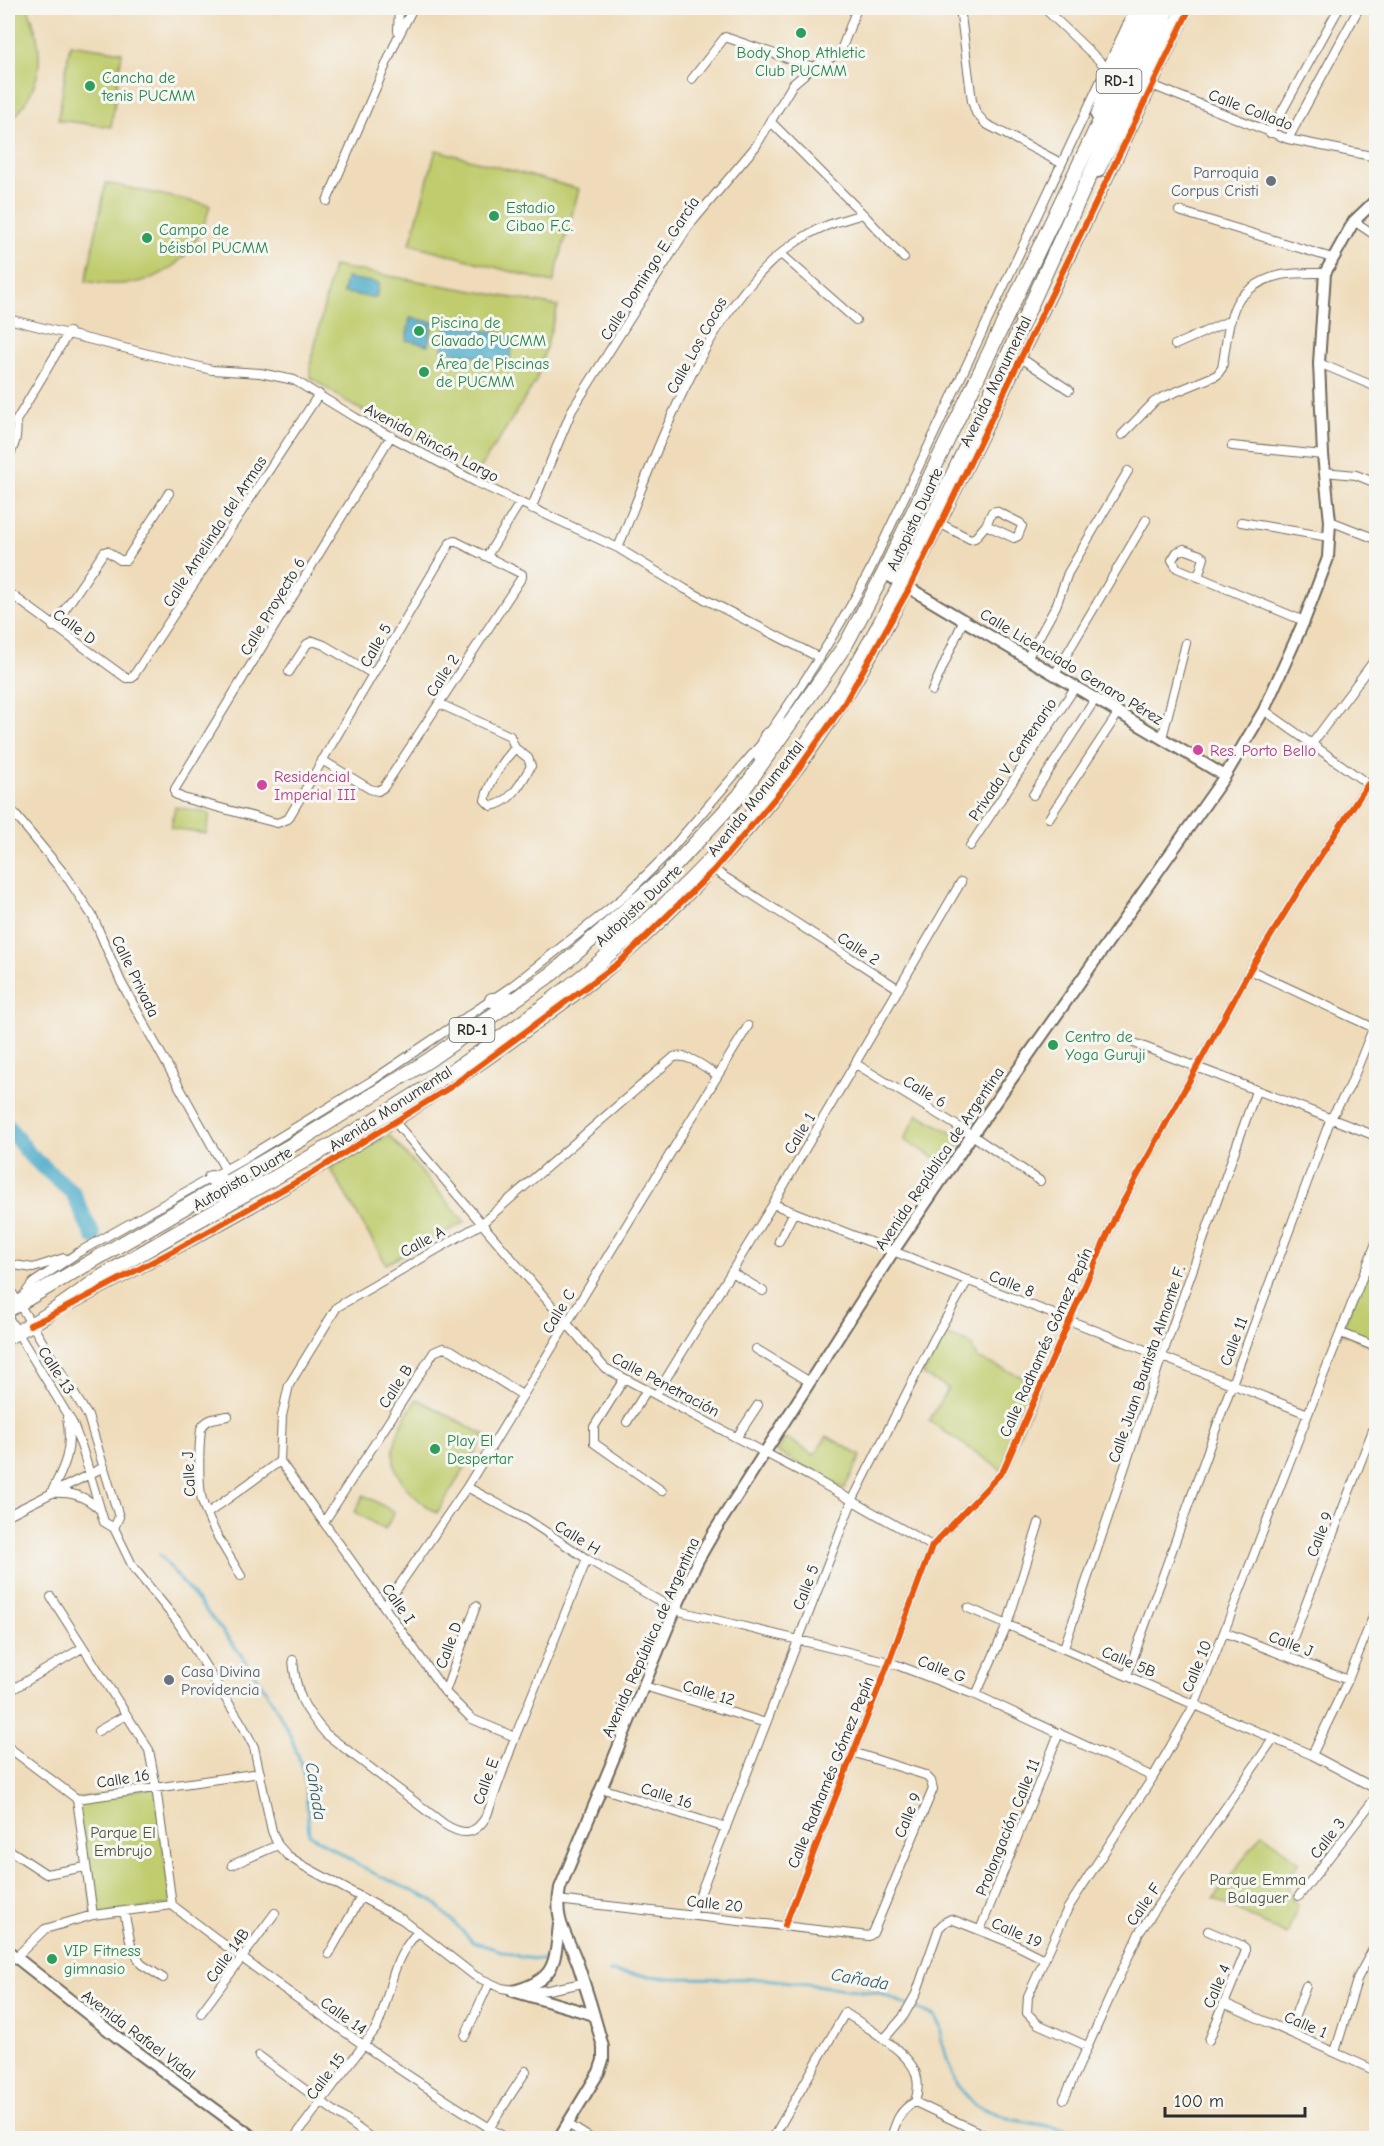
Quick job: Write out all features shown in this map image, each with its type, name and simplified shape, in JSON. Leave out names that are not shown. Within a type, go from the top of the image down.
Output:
[{"type":"highway","name":"Autopista Duarte","points":[[13,1307],[202,1198],[227,1176],[429,1060],[481,1024],[553,973],[666,875],[739,796],[846,644],[884,573],[1154,8]]},
{"type":"highway","name":"Autopista Duarte","points":[[12,1334],[105,1275],[397,1107],[500,1038],[590,971],[667,903],[779,783],[825,717],[906,585],[1109,131],[1168,8]]},
{"type":"highway","points":[[757,769],[767,736],[789,725]]},
{"type":"highway","points":[[481,1024],[488,1002],[516,999]]},
{"type":"highway","points":[[202,1198],[208,1179],[227,1176]]},
{"type":"main road","name":"Autopista Duarte","points":[[1084,154],[1110,78],[1141,8]]},
{"type":"main road","points":[[1070,222],[1117,137],[1183,8]]},
{"type":"main road","name":"Avenida República de Argentina","points":[[559,2139],[599,2072],[603,2060],[603,2048],[579,1967],[560,1923],[557,1900],[564,1874],[675,1610],[698,1560],[894,1250],[972,1135],[1225,776],[1264,710],[1304,621],[1328,558],[1330,521],[1324,472],[1319,363],[1325,273],[1354,221],[1377,200]]},
{"type":"main road","name":"Calle Licenciado Genaro Pérez","points":[[884,573],[1225,776]]},
{"type":"main road","points":[[513,1991],[532,1986],[543,1979],[552,1968],[560,1923]]},
{"type":"main road","name":"Avenida Rafael Vidal","points":[[12,1954],[117,2037],[254,2139]]},
{"type":"main road","points":[[513,1991],[536,2000],[594,2015]]},
{"type":"street","points":[[398,39],[399,8]]},
{"type":"street","points":[[327,201],[413,8]]},
{"type":"street","name":"Calle Domingo E. García","points":[[531,509],[576,403],[634,316],[688,227],[756,146],[793,84],[813,67],[840,53],[857,8]]},
{"type":"street","points":[[960,8],[972,101],[976,113],[986,124],[1061,163]]},
{"type":"street","points":[[1044,8],[1106,67]]},
{"type":"street","name":"Avenida Monumental","points":[[227,1176],[488,1002],[557,952],[626,895],[666,855],[767,736],[820,658],[856,598],[986,322],[1024,247],[1061,163],[1135,8]]},
{"type":"street","name":"Avenida Monumental","points":[[30,1324],[50,1317],[314,1172],[459,1081],[602,976],[714,870],[792,778],[844,704],[880,643],[906,585],[941,524],[1190,8]]},
{"type":"street","points":[[1270,133],[1339,8]]},
{"type":"street","points":[[1288,139],[1359,8]]},
{"type":"street","points":[[692,79],[725,37],[813,67]]},
{"type":"street","name":"Calle Collado","points":[[1154,86],[1288,139],[1377,157]]},
{"type":"street","points":[[771,122],[904,258]]},
{"type":"street","points":[[1179,211],[1332,258]]},
{"type":"street","name":"Calle Los Cocos","points":[[618,549],[683,392],[710,341],[741,292],[781,254],[802,238],[818,229],[863,214]]},
{"type":"street","points":[[1354,221],[1377,236]]},
{"type":"street","points":[[781,254],[856,320]]},
{"type":"street","points":[[1122,435],[1154,402],[1217,375],[1222,368],[1231,320],[1239,298],[1256,284],[1270,276],[1289,273],[1325,273]]},
{"type":"street","name":"Avenida Rincón Largo","points":[[8,319],[212,370],[260,373],[294,380],[356,418],[519,504],[618,549],[686,589],[820,658]]},
{"type":"street","points":[[1175,345],[1231,320]]},
{"type":"street","points":[[8,458],[16,443],[17,434],[12,422],[69,333]]},
{"type":"street","points":[[1021,358],[1069,390]]},
{"type":"street","points":[[1319,363],[1377,387]]},
{"type":"street","name":"Calle Amelinda del Armas","points":[[128,680],[134,677],[319,394]]},
{"type":"street","name":"Calle Proyecto 6","points":[[175,789],[391,436]]},
{"type":"street","points":[[1232,446],[1323,455]]},
{"type":"street","points":[[1028,657],[1056,606],[1068,573],[1128,471]]},
{"type":"street","points":[[1324,472],[1356,476],[1377,483]]},
{"type":"street","points":[[53,627],[104,552],[107,551],[120,560],[126,560],[169,493]]},
{"type":"street","points":[[487,556],[519,504]]},
{"type":"street","points":[[941,524],[970,539],[975,538],[986,525],[992,512],[996,511],[1020,522],[1022,526],[1018,536],[1014,538],[986,525]]},
{"type":"street","points":[[1055,674],[1146,520]]},
{"type":"street","points":[[1330,521],[1377,539]]},
{"type":"street","points":[[1241,522],[1329,537]]},
{"type":"street","name":"Calle 5","points":[[175,789],[175,794],[183,798],[277,823],[288,819],[450,543],[455,541],[487,556]]},
{"type":"street","name":"Calle 2","points":[[322,760],[370,789],[381,790],[522,577],[522,574],[487,556]]},
{"type":"street","points":[[1198,577],[1304,621]]},
{"type":"street","name":"Calle D","points":[[8,592],[128,680]]},
{"type":"street","points":[[932,692],[964,619]]},
{"type":"street","points":[[289,672],[307,644],[313,641],[373,674]]},
{"type":"street","points":[[1162,738],[1186,643]]},
{"type":"street","points":[[1311,745],[1377,658]]},
{"type":"street","name":"Privada V Centenario","points":[[970,846],[1076,686]]},
{"type":"street","points":[[1033,795],[1096,698]]},
{"type":"street","points":[[440,704],[510,736],[515,748],[528,758],[531,766],[511,796],[500,805],[490,806],[485,800],[487,792],[493,779],[515,748]]},
{"type":"street","points":[[1264,710],[1311,745],[1372,785]]},
{"type":"street","points":[[1049,818],[1119,712]]},
{"type":"street","name":"Calle Radhamés Gómez Pepín","points":[[785,1925],[933,1546],[1002,1471],[1118,1213],[1196,1068],[1250,970],[1308,875],[1372,785]]},
{"type":"street","name":"Calle Privada","points":[[8,806],[67,877],[93,916],[121,982],[227,1176]]},
{"type":"street","name":"Calle 2","points":[[714,870],[899,989]]},
{"type":"street","name":"Calle 1","points":[[656,1395],[773,1204],[961,882]]},
{"type":"street","points":[[1250,970],[1375,1025]]},
{"type":"street","name":"Calle 11","points":[[1126,1675],[1331,1118],[1350,1086],[1375,1025]]},
{"type":"street","name":"Calle C","points":[[385,1606],[467,1487],[747,1026]]},
{"type":"street","points":[[1134,1043],[1377,1136]]},
{"type":"street","name":"Calle A","points":[[280,1461],[282,1416],[289,1385],[337,1307],[481,1224],[674,1057],[690,1058],[717,1075]]},
{"type":"street","name":"Calle 6","points":[[856,1064],[972,1135],[1040,1181]]},
{"type":"street","name":"Calle Juan Bautista Almonte F.","points":[[1064,1648],[1162,1356],[1256,1091]]},
{"type":"street","name":"Calle Penetración","points":[[395,1122],[599,1363],[624,1379],[766,1452],[933,1546]]},
{"type":"street","points":[[13,1307],[33,1283],[79,1252],[208,1179]]},
{"type":"street","name":"Calle 8","points":[[773,1204],[1308,1414]]},
{"type":"street","points":[[779,1241],[794,1212]]},
{"type":"street","name":"Calle 10","points":[[1087,2046],[1038,2024],[1027,2013],[1029,1996],[1068,1908],[1153,1776],[1195,1704],[1377,1244]]},
{"type":"street","points":[[8,1264],[33,1268],[79,1252]]},
{"type":"street","points":[[731,1272],[763,1292]]},
{"type":"street","name":"Calle 5","points":[[692,1915],[852,1501],[934,1339],[968,1280]]},
{"type":"street","points":[[8,1286],[13,1307],[30,1324],[88,1416],[118,1516],[114,1528]]},
{"type":"street","name":"Calle 13","points":[[8,1317],[12,1334],[64,1408]]},
{"type":"street","points":[[1341,1333],[1377,1347]]},
{"type":"street","name":"Calle B","points":[[324,1522],[434,1352],[442,1348],[451,1350],[522,1395]]},
{"type":"street","points":[[756,1349],[810,1383]]},
{"type":"street","points":[[624,1379],[594,1427],[594,1443],[662,1491]]},
{"type":"street","points":[[627,1422],[647,1390]]},
{"type":"street","points":[[737,1437],[758,1405]]},
{"type":"street","points":[[64,1408],[82,1448],[104,1522],[114,1528],[133,1567],[177,1621],[229,1700],[254,1747],[270,1823],[278,1845],[302,1865],[387,1910],[418,1931],[461,1966],[489,1983],[513,1991],[548,1990],[583,1983]]},
{"type":"street","points":[[51,1493],[64,1465],[69,1443],[70,1436],[64,1408]]},
{"type":"street","name":"Calle J","points":[[228,1416],[212,1419],[206,1422],[201,1429],[201,1488],[202,1501],[240,1576]]},
{"type":"street","name":"Calle 9","points":[[1286,1656],[1377,1422]]},
{"type":"street","points":[[208,1513],[280,1461]]},
{"type":"street","name":"Calle I","points":[[280,1461],[445,1692],[472,1719],[515,1737]]},
{"type":"street","points":[[8,1515],[104,1467]]},
{"type":"street","name":"Calle H","points":[[467,1487],[526,1519],[587,1559],[675,1610]]},
{"type":"street","points":[[51,1493],[84,1498],[102,1513]]},
{"type":"street","points":[[976,1695],[1007,1625],[1039,1523]]},
{"type":"street","name":"Calle E","points":[[293,1660],[300,1700],[310,1717],[326,1734],[453,1830],[464,1833],[474,1831],[482,1825],[587,1559]]},
{"type":"street","points":[[12,1954],[45,1929],[93,1915],[172,1905],[149,1750],[51,1597]]},
{"type":"street","name":"Calle D","points":[[445,1692],[476,1606]]},
{"type":"street","name":"Calle 5B","points":[[968,1608],[1312,1755],[1377,1789]]},
{"type":"street","points":[[1312,1755],[1348,1680],[1377,1609]]},
{"type":"street","name":"Calle G","points":[[675,1610],[889,1662],[976,1695],[1153,1776]]},
{"type":"street","name":"Calle J","points":[[1224,1632],[1348,1680]]},
{"type":"street","points":[[8,1692],[82,1648]]},
{"type":"street","name":"Calle 12","points":[[644,1686],[766,1723]]},
{"type":"street","points":[[98,1731],[126,1715]]},
{"type":"street","name":"Prolongación Calle 11","points":[[980,1930],[1059,1733]]},
{"type":"street","name":"Calle F","points":[[1064,2099],[1139,1933],[1273,1739]]},
{"type":"street","name":"Calle 16","points":[[8,1747],[76,1799],[260,1773]]},
{"type":"street","name":"Calle 9","points":[[852,1752],[926,1775],[933,1789],[873,1933],[869,1936]]},
{"type":"street","name":"Calle 16","points":[[601,1788],[726,1828]]},
{"type":"street","name":"Calle 3","points":[[1299,1896],[1377,1797]]},
{"type":"street","points":[[76,1799],[93,1915]]},
{"type":"street","points":[[232,1864],[278,1845]]},
{"type":"street","points":[[8,1849],[46,1874],[86,1867]]},
{"type":"street","points":[[329,1954],[361,1897]]},
{"type":"street","name":"Calle 20","points":[[557,1900],[869,1936]]},
{"type":"street","name":"Calle 14","points":[[172,1905],[242,1959],[364,2046],[506,2139]]},
{"type":"street","points":[[124,1911],[131,1945],[141,1964],[163,1978]]},
{"type":"street","name":"Calle 14B","points":[[201,2013],[274,1913]]},
{"type":"street","name":"Calle 19","points":[[884,2040],[903,2017],[916,1994],[939,1928],[945,1922],[951,1919],[1044,1959]]},
{"type":"street","name":"Calle 15","points":[[294,2139],[377,2027],[403,1951],[418,1931]]},
{"type":"street","name":"Calle 4","points":[[1208,1931],[1245,1948],[1245,1953],[1209,2040]]},
{"type":"street","points":[[1335,2052],[1358,1977],[1377,1944]]},
{"type":"street","points":[[465,2036],[489,1983]]},
{"type":"street","points":[[1289,2032],[1306,1986]]},
{"type":"street","name":"Calle 1","points":[[1224,2003],[1377,2071]]},
{"type":"street","points":[[773,2139],[845,2013],[908,2059],[916,2073],[918,2091],[915,2102]]},
{"type":"street","points":[[259,2056],[371,2139]]},
{"type":"street","points":[[483,2139],[526,2071]]},
{"type":"street","points":[[891,2139],[897,2119],[904,2107],[915,2102]]},
{"type":"street","points":[[915,2102],[991,2139]]},
{"type":"street","points":[[568,2124],[590,2139]]},
{"type":"green space","points":[[8,8],[28,8],[38,40],[39,55],[35,84],[20,111],[8,124]]},
{"type":"green space","name":"Cancha de tenis PUCMM","points":[[70,44],[122,52],[111,127],[58,120]]},
{"type":"green space","name":"Estadio Cibao F.C.","points":[[436,150],[579,189],[553,283],[410,244]]},
{"type":"green space","name":"Campo de béisbol PUCMM","points":[[106,183],[210,205],[203,227],[181,260],[166,271],[149,279],[109,284],[86,281]]},
{"type":"green space","name":"Área de Piscinas de PUCMM","points":[[333,266],[558,306],[536,381],[478,472],[352,405],[310,377],[310,367]]},
{"type":"green space","points":[[175,807],[210,813],[206,834],[171,828]]},
{"type":"green space","points":[[918,1114],[962,1139],[947,1165],[904,1140]]},
{"type":"green space","points":[[389,1135],[465,1222],[386,1264],[330,1168]]},
{"type":"green space","points":[[1376,1243],[1376,1347],[1341,1333]]},
{"type":"green space","points":[[945,1335],[971,1344],[977,1358],[1041,1385],[1003,1471],[929,1421],[948,1388],[923,1375]]},
{"type":"green space","name":"Play El Despertar","points":[[417,1399],[485,1435],[437,1513],[419,1501],[407,1488],[398,1475],[394,1462],[394,1448],[398,1433]]},
{"type":"green space","points":[[827,1436],[861,1456],[844,1489],[777,1452],[786,1438],[814,1455]]},
{"type":"green space","points":[[364,1495],[394,1512],[385,1530],[355,1512]]},
{"type":"green space","name":"Parque El Embrujo","points":[[156,1787],[172,1905],[93,1915],[77,1799]]},
{"type":"green space","name":"Parque Emma Balaguer","points":[[1262,1833],[1299,1862],[1291,1873],[1288,1884],[1289,1895],[1298,1905],[1287,1935],[1214,1899]]},
{"type":"water","points":[[346,278],[379,283],[376,298],[343,293]]},
{"type":"water","name":"Piscina de Clavado PUCMM","points":[[410,318],[433,322],[428,345],[406,340]]},
{"type":"water","points":[[447,323],[514,336],[509,363],[442,350]]},
{"type":"waterway","points":[[8,1127],[30,1155],[73,1193],[93,1236]]},
{"type":"waterway","name":"Cañada","points":[[160,1555],[222,1630],[278,1712],[292,1741],[305,1778],[309,1834],[367,1870],[432,1900],[473,1942],[521,1957],[548,1961]]},
{"type":"waterway","name":"Cañada","points":[[610,1972],[670,1978],[766,1979],[879,1993],[935,2016],[957,2085],[975,2105],[1010,2119],[1111,2138]]},
{"type":"cycle path","points":[[30,1325],[175,1250],[314,1172],[449,1088],[620,962],[714,870],[792,778],[844,704],[910,587],[1190,8]]},
{"type":"cycle path","points":[[785,1925],[889,1662],[932,1546],[1003,1471],[1117,1213],[1250,970],[1308,875],[1368,784]]},
{"type":"place","name":"Body Shop Athletic Club PUCMM","points":[[801,33]]},
{"type":"place","name":"Cancha de tenis PUCMM","points":[[90,86]]},
{"type":"place","name":"Parroquia Corpus Cristi","points":[[1271,181]]},
{"type":"place","name":"Estadio Cibao F.C.","points":[[494,216]]},
{"type":"place","name":"Campo de béisbol PUCMM","points":[[147,238]]},
{"type":"place","name":"Piscina de Clavado PUCMM","points":[[419,331]]},
{"type":"place","name":"Área de Piscinas de PUCMM","points":[[424,372]]},
{"type":"place","name":"Res. Porto Bello","points":[[1198,750]]},
{"type":"place","name":"Residencial Imperial III","points":[[262,785]]},
{"type":"place","name":"Centro de Yoga Guruji","points":[[1053,1045]]},
{"type":"place","name":"Play El Despertar","points":[[435,1449]]},
{"type":"place","name":"Casa Divina Providencia","points":[[169,1680]]},
{"type":"place","name":"VIP Fitness gimnasio","points":[[52,1959]]}]
